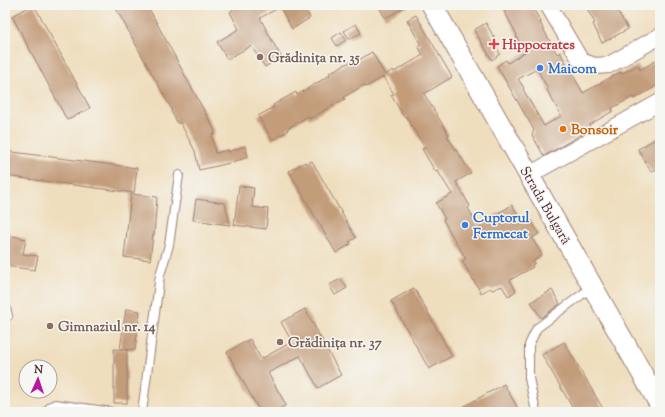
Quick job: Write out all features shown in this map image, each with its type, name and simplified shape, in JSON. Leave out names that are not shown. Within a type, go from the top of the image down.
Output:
[{"type":"street","name":"Strada Bulgară","points":[[432,5],[660,405]]},
{"type":"street","points":[[548,5],[581,61],[595,66],[609,65],[660,36]]},
{"type":"street","points":[[529,175],[660,102]]},
{"type":"lane","points":[[142,412],[160,274],[170,239],[179,175]]},
{"type":"lane","points":[[536,412],[530,378],[529,345],[537,328],[593,287]]},
{"type":"lane","points":[[5,304],[8,316]]},
{"type":"lane","points":[[46,412],[48,408],[55,404],[112,412]]},
{"type":"building","points":[[33,5],[90,108],[67,120],[12,16]]},
{"type":"building","points":[[114,5],[147,5],[215,131],[215,134],[212,135],[215,153],[228,150],[228,152],[245,146],[248,157],[199,170],[195,151],[180,122],[178,124],[171,111],[172,110]]},
{"type":"building","points":[[231,5],[303,5],[310,18],[292,29],[280,7],[260,18],[281,57],[265,67],[251,46],[227,59],[217,42],[239,29],[230,12],[233,10]]},
{"type":"building","points":[[378,5],[409,5],[385,18]]},
{"type":"building","points":[[501,5],[531,5],[557,54],[560,52],[583,93],[620,72],[621,74],[638,65],[640,70],[660,58],[660,84],[634,99],[633,97],[612,108],[613,111],[589,125],[591,129],[544,156],[532,135],[534,130],[497,66],[506,60],[508,63],[525,52],[516,36],[517,35]],"holes":[[[537,69],[548,89],[547,90],[561,116],[544,126],[518,79]]]},
{"type":"building","points":[[585,5],[614,5],[628,29],[602,43],[593,24],[595,23]]},
{"type":"building","points":[[416,15],[452,77],[424,94],[449,135],[447,136],[471,173],[456,182],[470,206],[468,208],[478,226],[512,205],[524,224],[531,220],[539,234],[532,238],[542,255],[533,261],[535,263],[532,265],[533,267],[510,280],[516,291],[508,296],[502,286],[492,290],[490,288],[481,293],[462,261],[466,259],[443,220],[445,219],[436,203],[452,194],[437,170],[435,171],[422,149],[425,148],[406,116],[404,117],[391,95],[394,94],[383,77],[366,87],[364,85],[344,97],[345,99],[309,119],[308,116],[287,129],[288,131],[272,140],[258,116],[274,107],[273,105],[296,92],[297,95],[330,75],[329,73],[352,61],[354,63],[372,52],[385,75],[393,70],[394,72],[423,55],[418,46],[421,45],[407,20]]},
{"type":"building","points":[[486,23],[495,39],[493,40],[500,54],[492,60],[474,30]]},
{"type":"building","points":[[356,24],[361,33],[349,39],[344,31]]},
{"type":"building","points":[[341,32],[346,40],[337,46],[332,38]]},
{"type":"building","points":[[660,136],[660,167],[651,172],[638,149]]},
{"type":"building","points":[[5,151],[137,168],[134,193],[5,176]]},
{"type":"building","points":[[312,161],[356,238],[349,242],[351,244],[336,253],[289,171],[305,162],[306,164]]},
{"type":"building","points":[[239,186],[254,188],[252,207],[268,209],[266,229],[234,225]]},
{"type":"building","points":[[131,194],[157,197],[154,235],[150,260],[124,257]]},
{"type":"building","points":[[196,199],[225,203],[230,225],[193,220]]},
{"type":"building","points":[[5,234],[26,239],[23,254],[38,256],[35,270],[5,266]]},
{"type":"building","points":[[341,279],[347,288],[335,295],[329,285]]},
{"type":"building","points":[[414,288],[452,356],[429,369],[391,301]]},
{"type":"building","points":[[552,290],[560,304],[541,318],[531,302]]},
{"type":"building","points":[[126,309],[140,311],[135,350],[120,349]]},
{"type":"building","points":[[305,309],[341,375],[318,388],[300,356],[268,373],[286,405],[274,412],[260,412],[227,352],[250,339],[261,359],[292,342],[281,322]]},
{"type":"building","points":[[564,342],[605,412],[575,412],[542,355]]},
{"type":"building","points":[[114,349],[127,350],[127,403],[114,403]]},
{"type":"building","points":[[504,384],[517,407],[507,412],[454,412]]},
{"type":"place","name":"Hippocrates","points":[[494,44]]},
{"type":"place","name":"Grădinița nr. 35","points":[[260,57]]},
{"type":"place","name":"Maicom","points":[[540,68]]},
{"type":"place","name":"Bonsoir","points":[[563,129]]},
{"type":"place","name":"Cuptorul Fermecat","points":[[465,225]]},
{"type":"place","name":"Gimnaziul nr. 14","points":[[50,326]]},
{"type":"place","name":"Grădinița nr. 37","points":[[280,342]]}]
